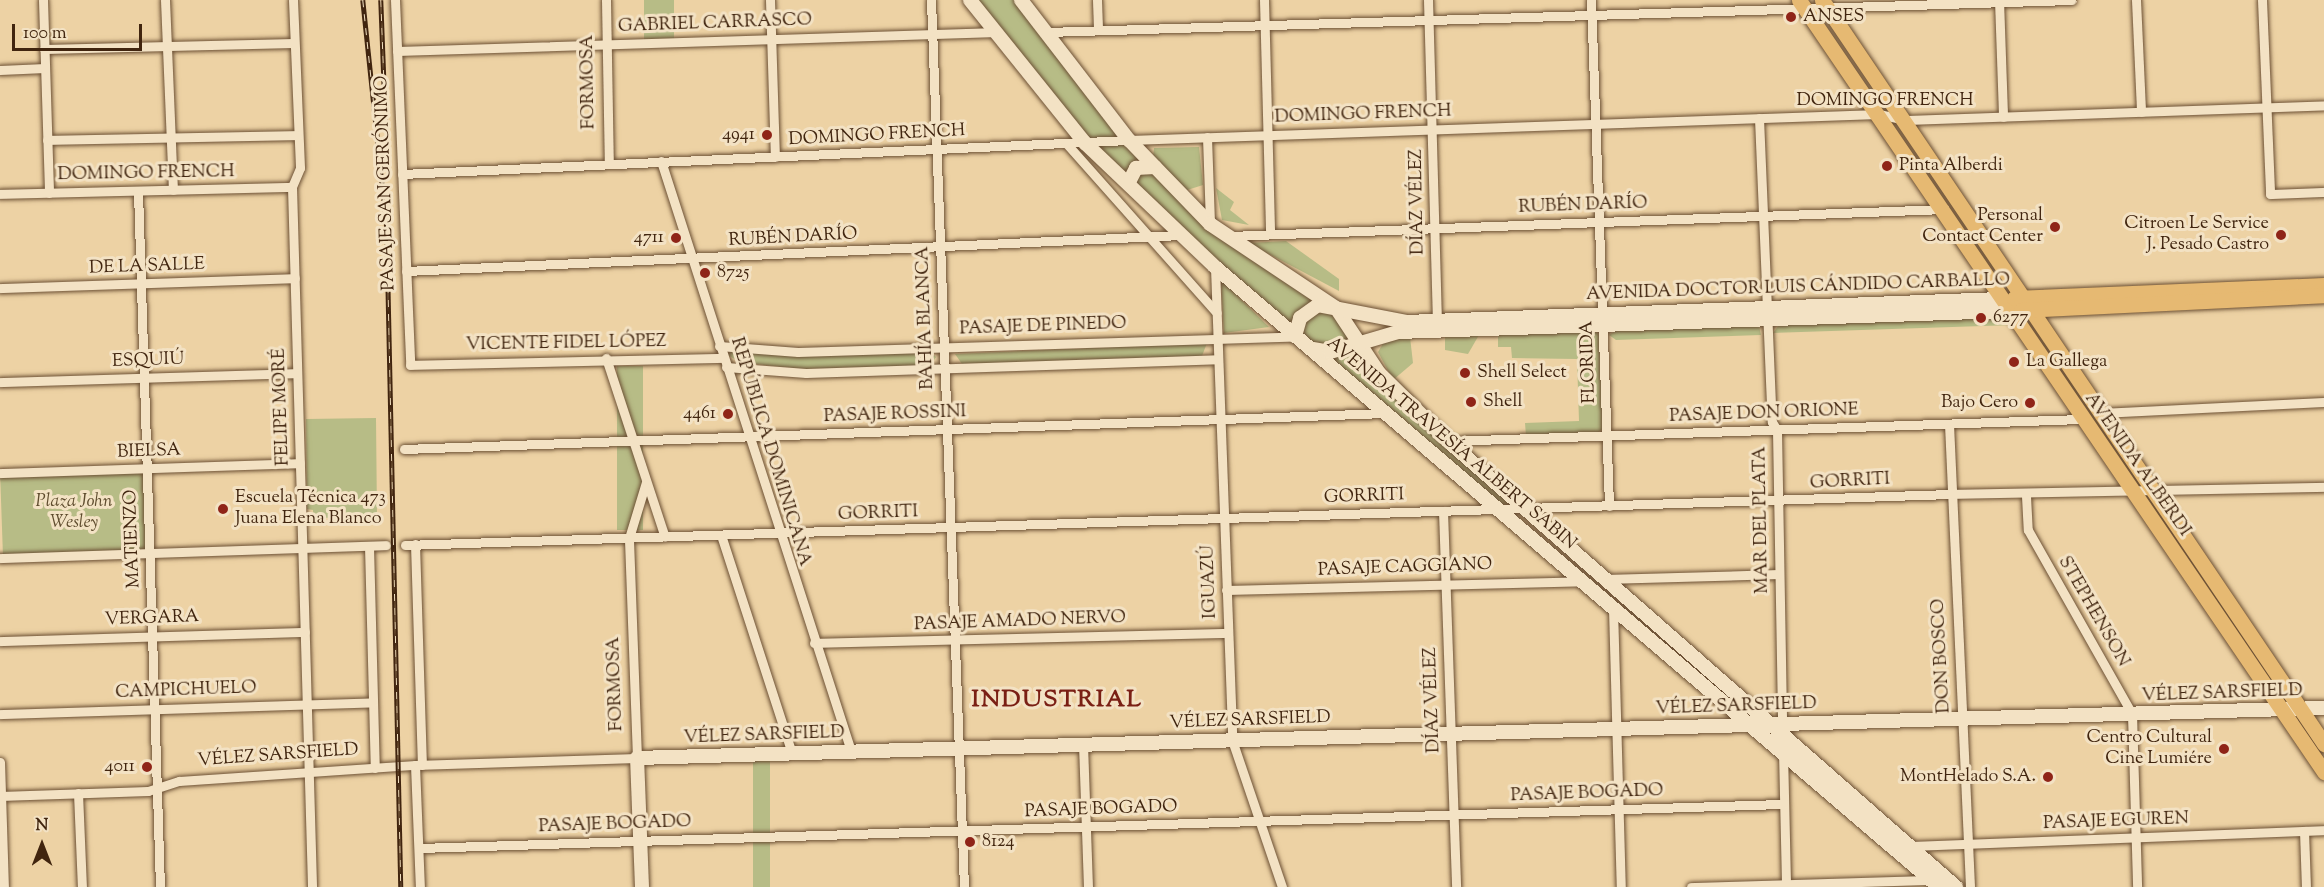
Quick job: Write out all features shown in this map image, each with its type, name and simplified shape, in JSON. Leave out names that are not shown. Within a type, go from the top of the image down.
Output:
[{"type":"main road","name":"AVENIDA TRAVESÍA ALBERT SABIN","points":[[970,0],[1085,143],[1129,182],[1215,267],[1783,751],[1935,884]]},
{"type":"main road","name":"AVENIDA TRAVESÍA ALBERT SABIN","points":[[1021,0],[1129,140],[1210,224],[1224,236],[1336,308],[1348,322],[1379,373],[1448,441],[1602,579],[1778,728],[1956,887]]},
{"type":"main road","name":"AVENIDA ALBERDI","points":[[1802,5],[1944,209],[2003,305],[2284,710],[2324,772]]},
{"type":"main road","name":"AVENIDA ALBERDI","points":[[1825,5],[2151,492],[2324,744]]},
{"type":"main road","points":[[1129,182],[1136,168],[1155,167]]},
{"type":"main road","name":"AVENIDA DOCTOR LUIS CÁNDIDO CARBALLO","points":[[2025,304],[2324,285]]},
{"type":"main road","name":"AVENIDA DOCTOR LUIS CÁNDIDO CARBALLO","points":[[1308,347],[1322,352],[1398,332],[1437,326],[2324,295]]},
{"type":"main road","name":"AVENIDA DOCTOR LUIS CÁNDIDO CARBALLO","points":[[1295,336],[1307,310],[1336,308],[1384,320],[1437,326]]},
{"type":"main road","points":[[1337,349],[1347,338],[1348,322]]},
{"type":"main road","name":"VÉLEZ SARSFIELD","points":[[637,758],[1617,728],[1752,725],[1778,728],[1961,718],[2324,708]]},
{"type":"main road","name":"FORMOSA","points":[[637,758],[642,887]]},
{"type":"street","points":[[43,0],[49,193]]},
{"type":"street","points":[[165,0],[173,190]]},
{"type":"street","name":"FELIPE MORÉ","points":[[293,0],[300,168],[292,187],[312,887]]},
{"type":"street","name":"PASAJE SAN GERÓNIMO","points":[[395,0],[410,365]]},
{"type":"street","name":"FORMOSA","points":[[606,0],[609,164]]},
{"type":"street","points":[[770,0],[775,157]]},
{"type":"street","name":"BAHÍA BLANCA","points":[[931,0],[964,887]]},
{"type":"street","points":[[1096,0],[1098,30]]},
{"type":"street","points":[[1264,0],[1270,234]]},
{"type":"street","name":"DÍAZ VÉLEZ","points":[[1428,0],[1437,326]]},
{"type":"street","name":"FLORIDA","points":[[1591,0],[1609,506]]},
{"type":"street","points":[[1047,32],[1802,5],[2072,0]]},
{"type":"street","points":[[2136,0],[2141,112]]},
{"type":"street","points":[[2262,0],[2270,194],[2324,192]]},
{"type":"street","points":[[1999,1],[2003,117]]},
{"type":"street","name":"GABRIEL CARRASCO","points":[[397,51],[998,32]]},
{"type":"street","points":[[44,49],[294,43]]},
{"type":"street","points":[[0,69],[45,68]]},
{"type":"street","name":"DOMINGO FRENCH","points":[[402,174],[1129,140],[1432,129],[1879,114],[1904,120],[2324,105]]},
{"type":"street","name":"MAR DEL PLATA","points":[[1759,118],[1772,422],[1777,430],[1778,728],[1783,751],[1786,886]]},
{"type":"street","points":[[47,140],[297,135]]},
{"type":"street","points":[[1207,138],[1210,224]]},
{"type":"street","points":[[1066,143],[1217,313]]},
{"type":"street","name":"REPÚBLICA DOMINICANA","points":[[661,161],[777,534],[851,751]]},
{"type":"street","name":"DOMINGO FRENCH","points":[[0,194],[292,187]]},
{"type":"street","name":"MATIENZO","points":[[138,191],[160,887]]},
{"type":"street","name":"RUBÉN DARÍO","points":[[1224,236],[1944,209]]},
{"type":"street","name":"RUBÉN DARÍO","points":[[406,271],[940,248],[1181,235]]},
{"type":"street","name":"IGUAZÚ","points":[[1215,267],[1232,740],[1282,887]]},
{"type":"street","name":"DE LA SALLE","points":[[0,288],[295,278]]},
{"type":"street","name":"PASAJE DE PINEDO","points":[[719,346],[798,352],[1295,336]]},
{"type":"street","points":[[606,358],[665,537]]},
{"type":"street","name":"VICENTE FIDEL LÓPEZ","points":[[410,365],[606,358],[724,362],[806,373],[1218,359]]},
{"type":"street","name":"ESQUIÚ","points":[[0,382],[297,373]]},
{"type":"street","points":[[2100,413],[2324,402]]},
{"type":"street","name":"PASAJE ROSSINI","points":[[404,450],[1387,413]]},
{"type":"street","name":"PASAJE DON ORIONE","points":[[1448,441],[2081,419]]},
{"type":"street","name":"DON BOSCO","points":[[1949,424],[1970,887]]},
{"type":"street","name":"BIELSA","points":[[0,473],[300,463]]},
{"type":"street","name":"FORMOSA","points":[[637,758],[629,538],[646,482]]},
{"type":"street","name":"GORRITI","points":[[418,765],[410,545],[950,529],[1523,508],[1778,502],[1951,494],[2026,496],[2324,487]]},
{"type":"street","name":"STEPHENSON","points":[[2026,496],[2028,530],[2132,714],[2137,887]]},
{"type":"street","name":"DÍAZ VÉLEZ","points":[[1443,511],[1456,887]]},
{"type":"street","points":[[721,535],[792,753]]},
{"type":"street","points":[[0,558],[386,545]]},
{"type":"street","points":[[369,546],[375,768]]},
{"type":"street","points":[[1602,579],[1779,573]]},
{"type":"street","name":"PASAJE CAGGIANO","points":[[1226,590],[1584,581]]},
{"type":"street","points":[[1613,608],[1621,887]]},
{"type":"street","name":"VERGARA","points":[[0,640],[305,632]]},
{"type":"street","name":"PASAJE AMADO NERVO","points":[[814,643],[1228,633]]},
{"type":"street","name":"CAMPICHUELO","points":[[0,714],[373,702]]},
{"type":"street","points":[[1083,744],[1088,887]]},
{"type":"street","name":"VÉLEZ SARSFIELD","points":[[1,796],[158,788],[179,780],[310,774],[418,765],[637,758]]},
{"type":"street","points":[[0,762],[4,887]]},
{"type":"street","points":[[418,765],[420,887]]},
{"type":"street","points":[[78,793],[82,887]]},
{"type":"street","name":"PASAJE BOGADO","points":[[418,848],[1086,828],[1259,819],[1784,804]]},
{"type":"street","name":"PASAJE EGUREN","points":[[1908,846],[2324,830]]},
{"type":"street","points":[[2304,831],[2306,887]]},
{"type":"street","points":[[1692,887],[1935,884]]},
{"type":"green space","points":[[644,0],[674,0],[674,40],[644,40]]},
{"type":"green space","points":[[970,0],[1021,0],[1129,140],[1210,224],[1322,297],[1366,354],[1523,508],[1501,510],[1085,143]]},
{"type":"green space","points":[[1199,147],[1203,185],[1184,191],[1153,159],[1154,148]]},
{"type":"green space","points":[[1216,188],[1234,202],[1230,210],[1249,225],[1222,220]]},
{"type":"green space","points":[[1286,241],[1339,279],[1339,291],[1248,243]]},
{"type":"green space","points":[[1221,280],[1269,327],[1224,333]]},
{"type":"green space","points":[[2004,315],[2013,325],[1773,333],[1779,325]]},
{"type":"green space","points":[[1759,326],[1761,335],[1616,340],[1609,335],[1615,331]]},
{"type":"green space","points":[[1595,331],[1600,336],[1604,428],[1597,433],[1526,436],[1525,423],[1579,421],[1577,359],[1512,358],[1511,347],[1498,347],[1498,334]]},
{"type":"green space","points":[[1479,335],[1468,354],[1445,350],[1445,336]]},
{"type":"green space","points":[[1410,337],[1413,363],[1393,380],[1378,352],[1384,342]]},
{"type":"green space","points":[[1207,343],[1202,356],[962,364],[955,354]]},
{"type":"green space","points":[[731,350],[800,356],[931,352],[936,357],[931,365],[809,370],[739,362],[728,355]]},
{"type":"green space","points":[[617,366],[643,366],[643,530],[617,530]]},
{"type":"green space","points":[[376,418],[377,517],[313,518],[313,510],[307,509],[306,419]]},
{"type":"green space","name":"Plaza John Wesley","points":[[147,468],[150,553],[3,558],[0,473]]},
{"type":"green space","points":[[753,754],[770,754],[770,887],[753,887]]},
{"type":"railway","points":[[363,0],[387,230],[401,887]]},
{"type":"railway","points":[[381,0],[386,128]]},
{"type":"place","name":"ANSES","points":[[1791,17]]},
{"type":"place","name":"4941","points":[[767,135]]},
{"type":"place","name":"Pinta Alberdi","points":[[1887,166]]},
{"type":"place","name":"Personal Contact Center","points":[[2055,227]]},
{"type":"place","name":"Citroen Le Service J. Pesado Castro","points":[[2281,235]]},
{"type":"place","name":"4711","points":[[676,238]]},
{"type":"place","name":"8725","points":[[705,273]]},
{"type":"place","name":"6277","points":[[1981,318]]},
{"type":"place","name":"La Gallega","points":[[2014,362]]},
{"type":"place","name":"Shell Select","points":[[1465,373]]},
{"type":"place","name":"Shell","points":[[1471,402]]},
{"type":"place","name":"Bajo Cero","points":[[2030,403]]},
{"type":"place","name":"4461","points":[[728,414]]},
{"type":"place","name":"Escuela Técnica 473 Juana Elena Blanco","points":[[223,509]]},
{"type":"place","name":"Centro Cultural Cine Lumiére","points":[[2224,749]]},
{"type":"place","name":"4011","points":[[147,767]]},
{"type":"place","name":"MontHelado S.A.","points":[[2048,777]]},
{"type":"place","name":"8124","points":[[970,842]]},
{"type":"district","name":"INDUSTRIAL","points":[[1057,701]]}]
